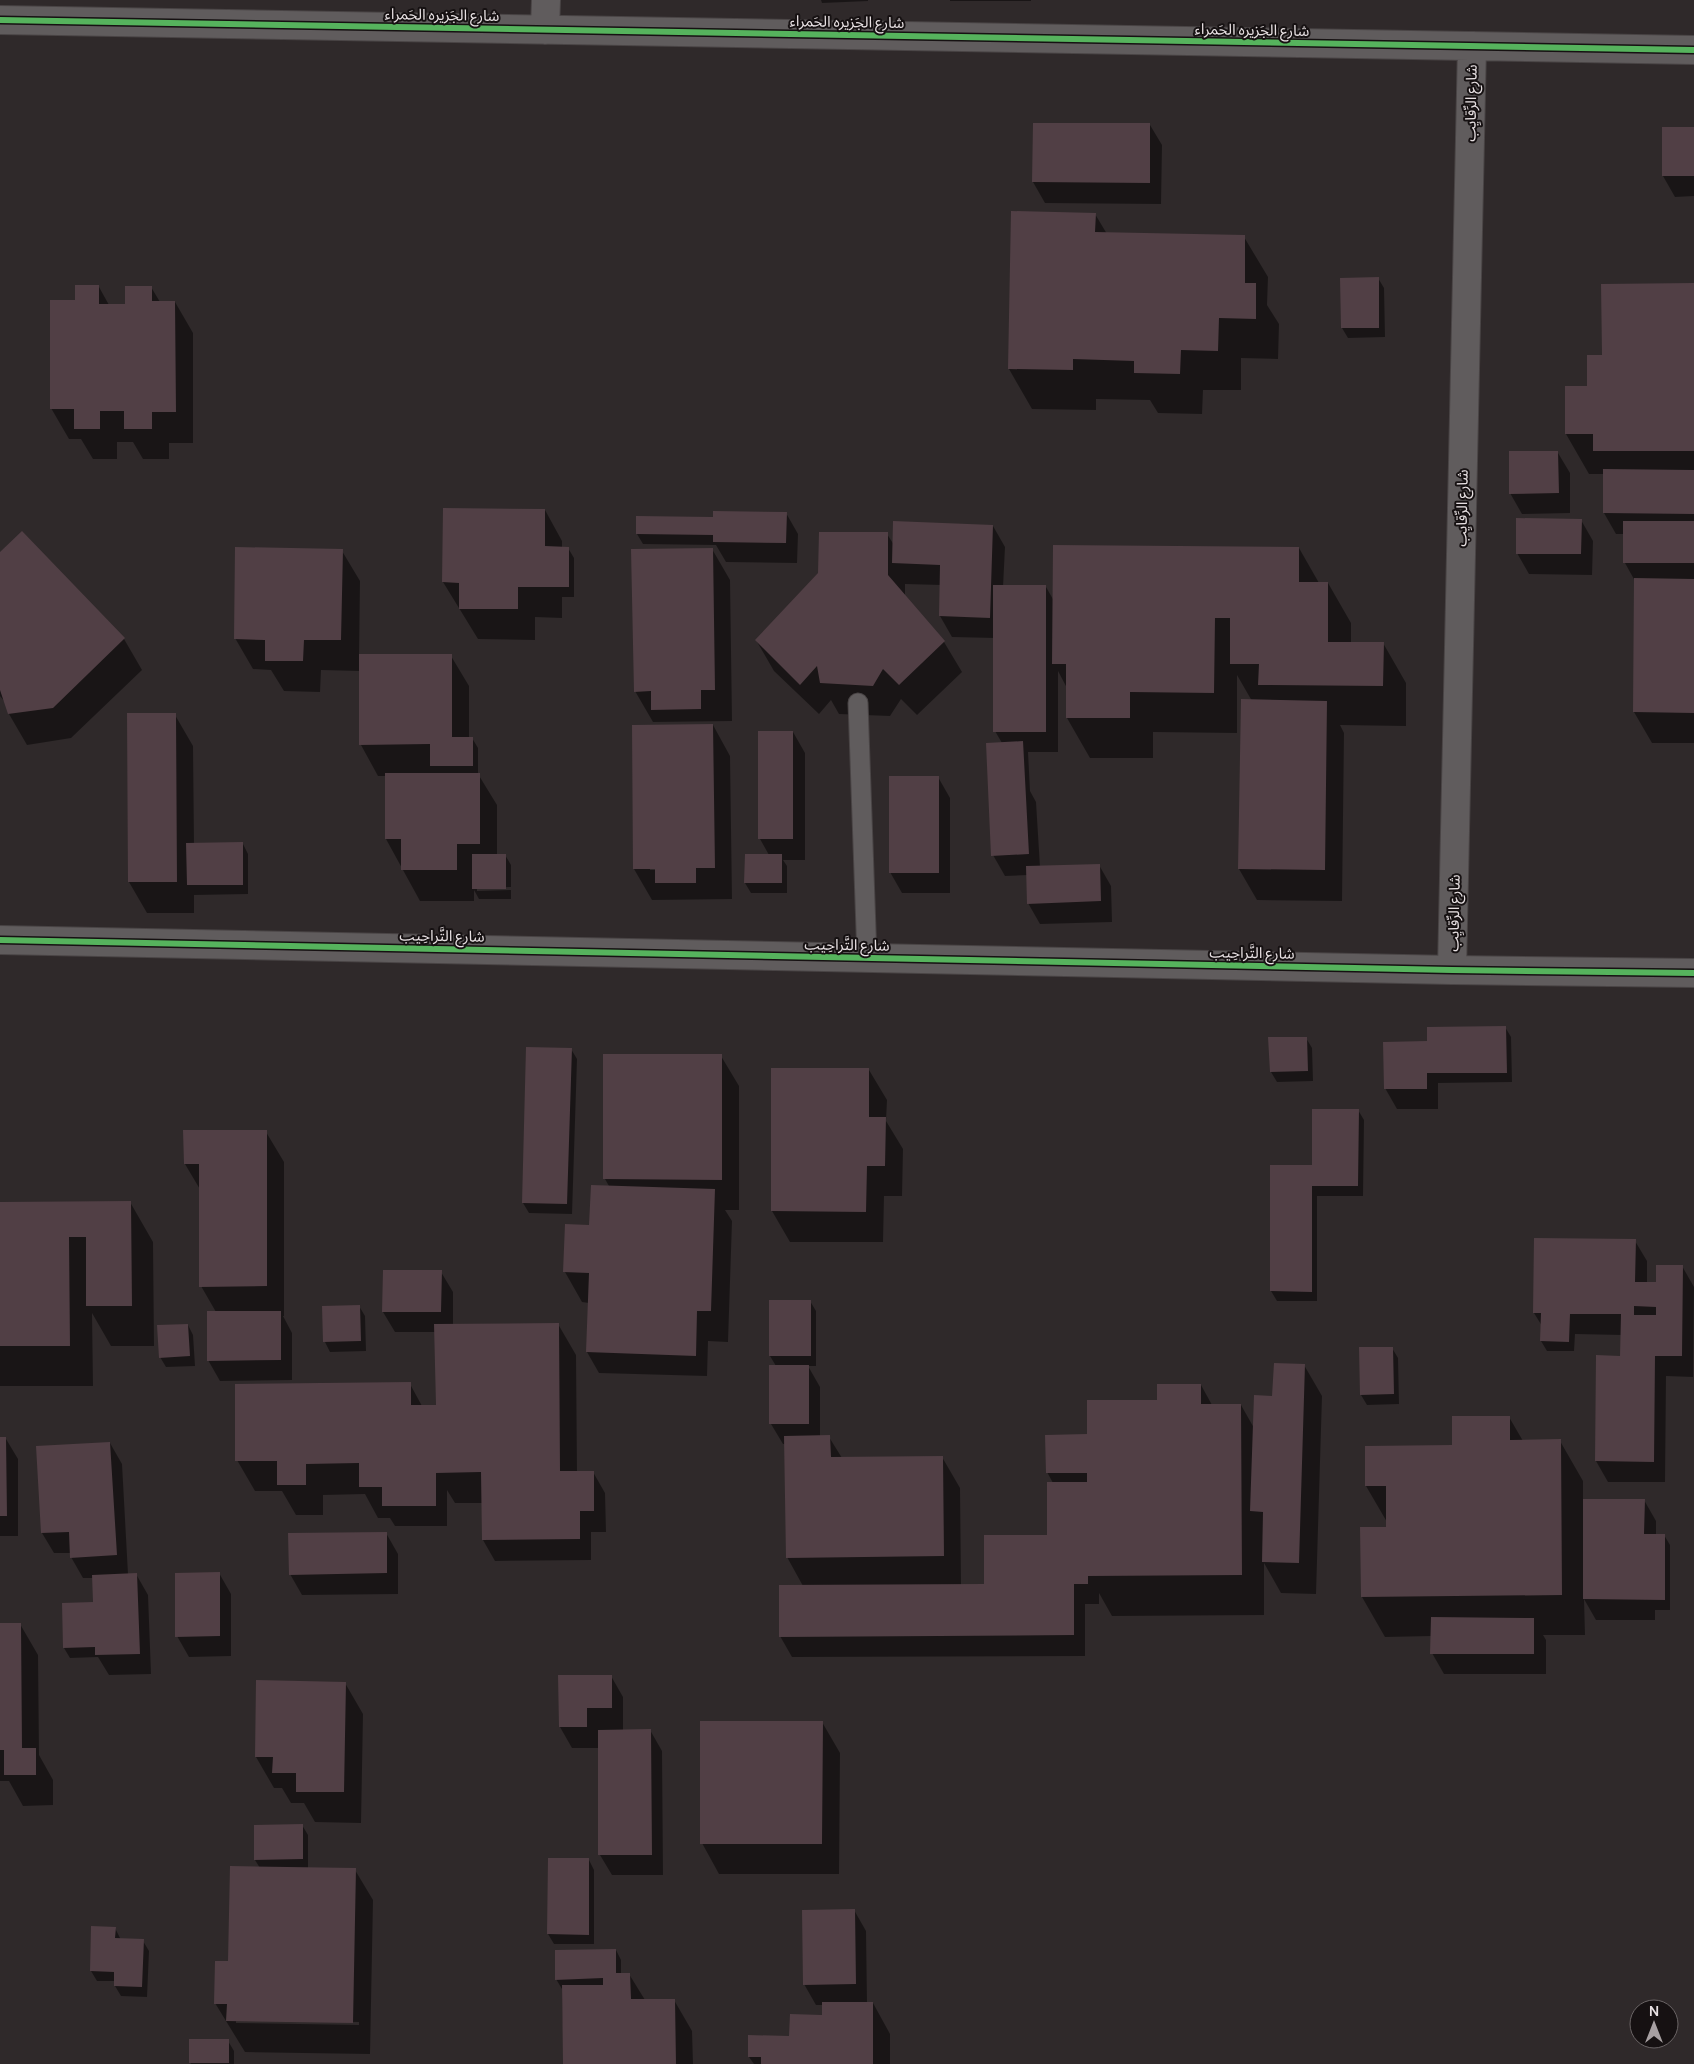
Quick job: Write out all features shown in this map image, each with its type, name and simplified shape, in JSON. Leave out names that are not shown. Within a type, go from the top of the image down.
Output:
[{"type":"street","points":[[545,30],[546,0]]},
{"type":"street","name":"شارع الجَزيره الحَمراء","points":[[0,20],[1694,50]]},
{"type":"street","name":"شارع الرِّقايِب","points":[[1452,970],[1472,46]]},
{"type":"street","name":"شارع التَّراحِيب","points":[[0,940],[1452,970],[1694,973]]},
{"type":"lane","points":[[858,703],[867,958]]},
{"type":"building","points":[[1033,123],[1150,123],[1150,183],[1032,182]]},
{"type":"building","points":[[1662,127],[1694,127],[1694,176],[1662,176]]},
{"type":"building","points":[[1011,211],[1096,213],[1095,232],[1245,235],[1245,283],[1256,283],[1256,319],[1219,318],[1218,351],[1181,350],[1180,374],[1134,373],[1134,361],[1073,359],[1073,370],[1008,369]]},
{"type":"building","points":[[1379,277],[1379,328],[1341,328],[1340,278]]},
{"type":"building","points":[[1694,283],[1694,451],[1593,451],[1593,434],[1565,434],[1565,386],[1587,386],[1587,355],[1602,355],[1601,284]]},
{"type":"building","points":[[75,285],[99,285],[99,304],[125,304],[125,286],[152,286],[152,301],[175,301],[176,412],[152,412],[152,429],[124,429],[124,411],[100,411],[100,429],[74,429],[74,409],[50,409],[50,300],[75,300]]},
{"type":"building","points":[[1509,451],[1558,451],[1559,493],[1509,494]]},
{"type":"building","points":[[1603,469],[1694,470],[1694,514],[1603,513]]},
{"type":"building","points":[[443,508],[545,509],[545,546],[569,547],[569,587],[518,587],[518,609],[459,609],[459,583],[442,582]]},
{"type":"building","points":[[713,511],[787,512],[786,543],[713,542],[713,535],[636,534],[636,516],[713,517]]},
{"type":"building","points":[[1516,518],[1582,519],[1581,554],[1516,554]]},
{"type":"building","points":[[893,521],[993,525],[990,618],[939,616],[940,565],[892,563]]},
{"type":"building","points":[[1623,521],[1694,521],[1694,563],[1623,563]]},
{"type":"building","points":[[22,531],[125,638],[53,708],[8,714],[0,690],[0,552]]},
{"type":"building","points":[[819,532],[888,532],[888,575],[945,641],[899,685],[883,669],[873,686],[820,683],[817,666],[800,685],[755,640],[818,573]]},
{"type":"building","points":[[1053,545],[1299,547],[1299,582],[1328,582],[1328,642],[1384,642],[1383,686],[1258,685],[1259,664],[1230,664],[1230,618],[1215,618],[1214,693],[1130,692],[1130,718],[1066,718],[1066,664],[1052,664]]},
{"type":"building","points":[[235,547],[343,549],[341,640],[304,640],[303,661],[265,661],[265,640],[234,639]]},
{"type":"building","points":[[713,548],[715,690],[701,690],[701,709],[651,710],[651,691],[634,692],[631,549]]},
{"type":"building","points":[[1634,578],[1694,579],[1694,713],[1633,712]]},
{"type":"building","points":[[993,585],[1046,585],[1046,732],[993,732]]},
{"type":"building","points":[[359,654],[452,654],[452,737],[473,737],[473,766],[430,766],[430,744],[359,745]]},
{"type":"building","points":[[1241,699],[1327,701],[1325,870],[1238,869]]},
{"type":"building","points":[[127,713],[176,713],[177,882],[128,882]]},
{"type":"building","points":[[713,724],[715,868],[696,868],[696,883],[655,883],[655,869],[633,869],[632,725]]},
{"type":"building","points":[[758,731],[793,731],[793,839],[758,839]]},
{"type":"building","points":[[1023,741],[1029,854],[991,856],[986,743]]},
{"type":"building","points":[[385,773],[480,773],[480,844],[457,844],[457,870],[401,870],[401,839],[385,839]]},
{"type":"building","points":[[889,776],[939,776],[939,873],[889,873]]},
{"type":"building","points":[[243,842],[243,885],[187,885],[186,843]]},
{"type":"building","points":[[472,854],[506,854],[506,889],[472,889]]},
{"type":"building","points":[[745,854],[782,854],[782,883],[744,883]]},
{"type":"building","points":[[1100,864],[1101,901],[1027,904],[1026,866]]},
{"type":"building","points":[[1506,1026],[1507,1073],[1427,1073],[1427,1089],[1384,1089],[1383,1042],[1427,1041],[1427,1027]]},
{"type":"building","points":[[1268,1037],[1307,1037],[1308,1071],[1270,1072]]},
{"type":"building","points":[[526,1047],[572,1048],[567,1204],[522,1203]]},
{"type":"building","points":[[603,1054],[722,1054],[722,1180],[603,1179]]},
{"type":"building","points":[[771,1068],[869,1068],[869,1117],[886,1117],[885,1166],[867,1166],[866,1212],[771,1211]]},
{"type":"building","points":[[1312,1109],[1359,1109],[1358,1186],[1312,1186],[1312,1292],[1270,1291],[1270,1165],[1312,1165]]},
{"type":"building","points":[[183,1130],[267,1130],[267,1286],[199,1287],[199,1164],[184,1164]]},
{"type":"building","points":[[591,1185],[715,1189],[711,1311],[697,1311],[696,1356],[586,1352],[589,1273],[563,1272],[565,1224],[589,1225]]},
{"type":"building","points":[[131,1201],[132,1306],[86,1306],[86,1237],[69,1237],[70,1346],[0,1346],[0,1202]]},
{"type":"building","points":[[1534,1238],[1636,1239],[1635,1282],[1656,1282],[1656,1265],[1683,1265],[1682,1356],[1655,1356],[1654,1462],[1595,1461],[1596,1355],[1620,1356],[1621,1314],[1570,1314],[1569,1342],[1540,1341],[1541,1313],[1533,1313]],"holes":[[[1634,1306],[1656,1307],[1656,1315],[1634,1315]]]},
{"type":"building","points":[[383,1270],[442,1270],[441,1312],[382,1312]]},
{"type":"building","points":[[769,1300],[811,1300],[811,1356],[769,1356]]},
{"type":"building","points":[[360,1305],[361,1341],[323,1342],[322,1306]]},
{"type":"building","points":[[207,1311],[281,1311],[281,1360],[207,1361]]},
{"type":"building","points":[[559,1323],[560,1471],[594,1471],[594,1511],[580,1511],[580,1539],[482,1540],[481,1472],[436,1473],[436,1506],[382,1506],[382,1487],[359,1487],[359,1463],[306,1464],[306,1485],[277,1485],[277,1461],[235,1461],[235,1384],[411,1382],[411,1405],[436,1405],[434,1324]]},
{"type":"building","points":[[188,1324],[190,1356],[159,1358],[157,1325]]},
{"type":"building","points":[[1359,1347],[1393,1347],[1394,1394],[1360,1395]]},
{"type":"building","points":[[1274,1363],[1305,1364],[1299,1563],[1262,1562],[1263,1512],[1250,1511],[1254,1395],[1272,1396]]},
{"type":"building","points":[[769,1365],[809,1365],[809,1424],[769,1424]]},
{"type":"building","points":[[1157,1384],[1201,1384],[1201,1404],[1241,1404],[1242,1575],[1088,1576],[1088,1584],[1074,1584],[1074,1635],[779,1637],[779,1585],[984,1584],[984,1535],[1047,1535],[1047,1482],[1087,1482],[1087,1473],[1046,1473],[1045,1435],[1087,1434],[1087,1400],[1157,1400]]},
{"type":"building","points":[[1452,1416],[1510,1416],[1510,1440],[1561,1439],[1562,1595],[1361,1597],[1360,1527],[1386,1527],[1386,1486],[1365,1486],[1365,1446],[1452,1445]]},
{"type":"building","points":[[830,1435],[831,1457],[943,1456],[944,1556],[786,1558],[784,1436]]},
{"type":"building","points":[[0,1437],[6,1437],[7,1516],[0,1516]]},
{"type":"building","points":[[110,1442],[117,1555],[70,1558],[69,1532],[41,1533],[36,1446]]},
{"type":"building","points":[[1583,1499],[1645,1499],[1644,1534],[1665,1534],[1665,1600],[1583,1599]]},
{"type":"building","points":[[387,1532],[387,1573],[289,1575],[288,1533]]},
{"type":"building","points":[[220,1572],[220,1636],[175,1637],[175,1573]]},
{"type":"building","points":[[137,1573],[140,1654],[95,1655],[95,1647],[63,1648],[62,1603],[93,1602],[92,1575]]},
{"type":"building","points":[[1431,1617],[1534,1618],[1534,1654],[1430,1654]]},
{"type":"building","points":[[0,1623],[21,1623],[22,1748],[36,1748],[36,1775],[4,1775],[4,1750],[0,1750]]},
{"type":"building","points":[[558,1675],[612,1675],[612,1708],[587,1708],[587,1727],[559,1727]]},
{"type":"building","points":[[256,1680],[346,1682],[344,1792],[296,1792],[296,1773],[272,1773],[273,1757],[255,1757]]},
{"type":"building","points":[[700,1721],[823,1721],[822,1844],[700,1844]]},
{"type":"building","points":[[651,1729],[652,1855],[598,1855],[598,1730]]},
{"type":"building","points":[[303,1824],[303,1859],[254,1860],[254,1825]]},
{"type":"building","points":[[548,1858],[589,1858],[589,1935],[547,1934]]},
{"type":"building","points":[[230,1866],[356,1868],[353,2023],[226,2021],[227,2004],[214,2004],[215,1961],[228,1961]]},
{"type":"building","points":[[855,1909],[856,1984],[803,1985],[802,1910]]},
{"type":"building","points":[[91,1926],[116,1927],[115,1938],[144,1939],[142,1987],[114,1986],[114,1972],[90,1971]]},
{"type":"building","points":[[616,1949],[616,1973],[630,1973],[631,1999],[675,1999],[676,2064],[563,2064],[562,1985],[603,1985],[603,1978],[555,1980],[555,1950]]},
{"type":"building","points":[[822,2002],[873,2002],[873,2064],[761,2064],[761,2057],[748,2057],[748,2035],[789,2036],[790,2014],[822,2015]]},
{"type":"building","points":[[189,2039],[229,2039],[229,2063],[189,2063]]},
{"type":"cycle path","points":[[0,20],[1694,50]]},
{"type":"cycle path","points":[[0,940],[1452,970],[1694,973]]}]
